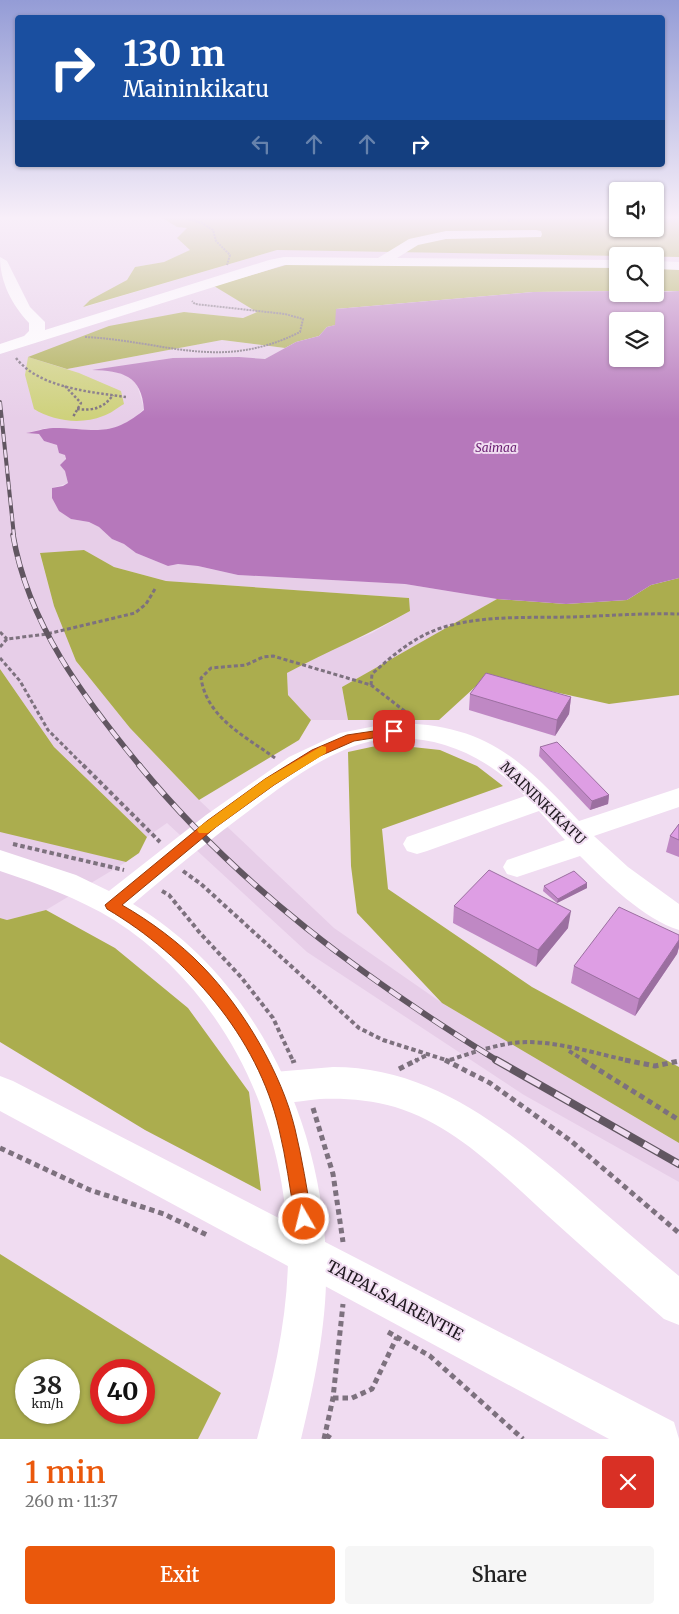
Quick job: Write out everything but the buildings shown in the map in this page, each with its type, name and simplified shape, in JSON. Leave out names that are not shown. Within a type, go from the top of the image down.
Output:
[{"type":"main road","points":[[274,1088],[305,1084],[367,1084],[402,1092],[437,1105],[474,1128],[515,1160],[679,1304]]},
{"type":"main road","name":"TAIPALSAARENTIE","points":[[0,1092],[220,1225],[370,1286],[657,1439]]},
{"type":"street","points":[[12,284],[24,308],[37,322],[37,332],[29,340]]},
{"type":"street","points":[[7,347],[204,284]]},
{"type":"street","name":"MAININKIKATU","points":[[112,905],[170,856],[270,782],[316,753],[351,738],[370,734],[416,732],[439,734],[490,754],[511,769],[621,878],[679,919]]},
{"type":"street","points":[[517,867],[679,797]]},
{"type":"street","points":[[417,844],[543,800]]},
{"type":"street","points":[[0,860],[32,869],[72,885],[112,905],[140,922],[198,971],[225,1004],[251,1044],[274,1088],[287,1127],[307,1238],[303,1314],[296,1363],[279,1439]]},
{"type":"path","points":[[83,337],[112,339],[202,353],[258,349],[285,340],[300,332],[303,319],[286,314],[195,304],[180,292]]},
{"type":"path","points":[[7,347],[16,360],[29,371],[65,385],[126,397]]},
{"type":"path","points":[[65,385],[81,403],[73,416]]},
{"type":"path","points":[[77,409],[86,411],[100,409],[108,403],[113,395]]},
{"type":"path","points":[[0,647],[7,639],[47,634],[135,613],[146,604],[155,590]]},
{"type":"path","points":[[371,685],[370,679],[372,674],[401,648],[426,632],[467,619],[679,614]]},
{"type":"path","points":[[0,632],[7,639]]},
{"type":"path","points":[[271,766],[279,760],[237,731],[215,711],[204,694],[202,678],[211,668],[246,665],[262,657],[273,656],[371,685],[417,721],[409,720]]},
{"type":"path","points":[[0,658],[20,681],[48,730],[164,846],[170,856],[334,1007],[359,1028],[383,1040],[449,1061],[490,1083],[571,1140],[679,1233]]},
{"type":"path","points":[[123,869],[130,865]]},
{"type":"path","points":[[449,1061],[481,1050],[515,1043],[546,1044],[655,1066],[679,1061]]},
{"type":"path","points":[[567,1049],[679,1120]]},
{"type":"path","points":[[0,1148],[90,1190],[164,1214],[220,1225]]},
{"type":"path","points":[[383,1329],[430,1356],[523,1439]]},
{"type":"path","points":[[333,1398],[352,1398],[372,1389],[397,1338]]},
{"type":"path","points":[[326,1435],[332,1439]]},
{"type":"shaded area","points":[[0,284],[121,284],[85,307],[162,284],[480,284],[257,312],[243,318],[184,312],[67,369],[222,340],[285,348],[265,359],[195,357],[96,370],[111,371],[129,376],[136,381],[144,409],[133,419],[109,431],[46,428],[27,433],[39,434],[44,441],[57,445],[65,455],[65,470],[68,483],[52,488],[71,519],[89,522],[99,527],[112,539],[124,544],[136,553],[168,566],[178,564],[198,566],[238,575],[405,584],[497,599],[342,687],[348,720],[311,720],[288,695],[287,673],[331,650],[372,633],[410,611],[409,598],[166,581],[114,567],[84,550],[40,554],[54,606],[76,661],[130,728],[199,800],[334,928],[442,1003],[679,1143],[679,1182],[524,1095],[307,952],[167,823],[147,837],[54,747],[0,669]]},
{"type":"shaded area","points":[[119,284],[161,284],[83,307],[90,300]]},
{"type":"shaded area","points":[[220,284],[609,284],[609,291],[533,292],[336,309],[336,325],[327,327],[319,336],[296,342],[285,348],[222,340],[67,369],[28,357],[109,326],[184,312],[243,318],[257,312],[214,286]]},
{"type":"shaded area","points":[[664,284],[679,284],[679,291],[664,291]]},
{"type":"shaded area","points":[[84,550],[114,567],[166,581],[409,598],[410,611],[287,673],[288,695],[311,720],[299,740],[199,800],[130,728],[76,661],[54,606],[40,553]]},
{"type":"shaded area","points":[[679,578],[679,695],[609,704],[486,677],[439,720],[348,720],[342,687],[497,599],[566,604],[627,600],[651,585]]},
{"type":"shaded area","points":[[0,669],[54,747],[147,837],[139,853],[126,862],[0,832]]},
{"type":"shaded area","points":[[385,744],[440,750],[477,766],[503,786],[382,829],[388,889],[532,987],[679,1067],[679,1143],[442,1003],[357,913],[351,866],[348,752]]},
{"type":"shaded area","points":[[0,832],[15,834],[126,862],[46,910],[7,920],[0,918]]},
{"type":"shaded area","points":[[46,910],[115,948],[188,1008],[249,1092],[261,1191],[145,1130],[0,1042],[0,918],[7,920]]},
{"type":"shaded area","points":[[0,1254],[221,1393],[198,1439],[0,1439]]},
{"type":"green space","points":[[28,357],[79,373],[121,391],[124,404],[106,415],[77,421],[58,419],[42,413],[34,409],[25,375]]},
{"type":"water","name":"Saimaa","points":[[609,291],[609,302],[664,302],[664,292],[679,291],[679,578],[651,585],[627,600],[566,604],[497,599],[405,584],[238,575],[198,566],[178,564],[168,566],[136,553],[124,544],[112,539],[99,527],[89,522],[71,519],[59,511],[52,498],[52,488],[68,483],[65,471],[60,465],[66,459],[65,455],[59,453],[57,445],[44,441],[39,434],[26,433],[50,428],[101,430],[121,425],[144,410],[142,398],[135,382],[121,374],[92,370],[173,358],[239,357],[265,359],[296,342],[319,336],[327,327],[335,325],[336,309],[533,292]]},
{"type":"railway","points":[[0,402],[14,536]]},
{"type":"railway","points":[[13,535],[20,568],[31,599],[45,629],[79,686],[140,766]]},
{"type":"railway","points":[[139,765],[177,809],[218,851],[306,928],[400,997],[498,1061]]},
{"type":"railway","points":[[496,1060],[679,1164]]},
{"type":"slow traffic","points":[[203,830],[270,782],[322,750]]},
{"type":"route","points":[[304,1219],[287,1127],[274,1088],[251,1044],[225,1004],[198,971],[167,942],[140,922],[112,905],[211,824],[270,782],[316,753],[351,738],[394,731]]}]
